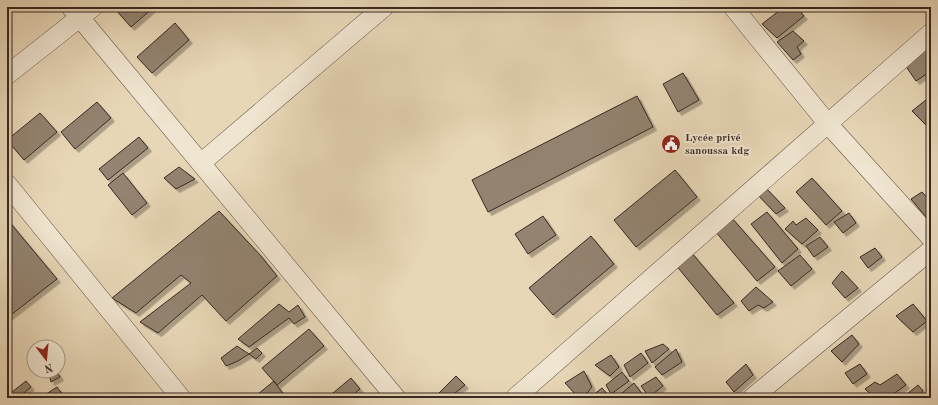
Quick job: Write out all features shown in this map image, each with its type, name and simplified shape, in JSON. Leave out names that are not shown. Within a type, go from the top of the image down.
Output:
[{"type":"street","points":[[201,163],[384,7]]},
{"type":"street","points":[[733,7],[828,124],[931,238]]},
{"type":"street","points":[[7,75],[81,10],[201,163],[396,398]]},
{"type":"street","points":[[515,398],[931,33]]},
{"type":"street","points":[[7,184],[181,398]]},
{"type":"street","points":[[752,398],[931,250]]},
{"type":"building","points":[[118,7],[154,7],[131,27],[115,9]]},
{"type":"building","points":[[784,7],[796,7],[804,16],[777,38],[762,24]]},
{"type":"building","points":[[175,23],[189,40],[152,73],[137,57]]},
{"type":"building","points":[[793,31],[804,41],[797,47],[801,54],[793,60],[777,42]]},
{"type":"building","points":[[926,50],[931,57],[931,71],[916,81],[905,65]]},
{"type":"building","points":[[683,73],[699,100],[678,112],[663,84]]},
{"type":"building","points":[[637,96],[653,127],[488,212],[472,180]]},
{"type":"building","points":[[931,96],[931,128],[930,129],[912,111]]},
{"type":"building","points":[[97,102],[111,118],[75,149],[61,132]]},
{"type":"building","points":[[40,113],[57,132],[24,160],[7,140]]},
{"type":"building","points":[[139,137],[148,148],[108,180],[99,169]]},
{"type":"building","points":[[179,167],[195,179],[176,189],[164,178]]},
{"type":"building","points":[[675,170],[697,197],[636,247],[614,220]]},
{"type":"building","points":[[123,173],[147,203],[132,215],[108,185]]},
{"type":"building","points":[[812,178],[842,211],[826,225],[796,192]]},
{"type":"building","points":[[764,186],[785,208],[776,214],[756,193]]},
{"type":"building","points":[[922,192],[931,202],[931,212],[926,217],[911,199]]},
{"type":"building","points":[[219,211],[261,256],[277,276],[226,321],[202,295],[158,333],[140,322],[191,283],[181,275],[136,313],[112,298]]},
{"type":"building","points":[[767,212],[798,249],[782,263],[751,224]]},
{"type":"building","points":[[849,213],[856,223],[843,233],[834,222]]},
{"type":"building","points":[[543,216],[556,235],[528,254],[515,234]]},
{"type":"building","points":[[731,217],[775,267],[757,281],[715,231]]},
{"type":"building","points":[[806,218],[818,230],[802,244],[785,229],[793,221],[796,225]]},
{"type":"building","points":[[7,219],[57,279],[7,318]]},
{"type":"building","points":[[591,236],[614,264],[553,315],[529,288]]},
{"type":"building","points":[[820,237],[828,247],[814,257],[806,246]]},
{"type":"building","points":[[875,248],[882,257],[868,268],[860,257]]},
{"type":"building","points":[[691,252],[734,303],[717,315],[675,264]]},
{"type":"building","points":[[800,255],[812,269],[791,286],[778,271]]},
{"type":"building","points":[[842,271],[858,288],[845,298],[832,283]]},
{"type":"building","points":[[756,287],[773,302],[764,308],[758,305],[749,311],[741,301]]},
{"type":"building","points":[[279,304],[289,312],[298,305],[305,317],[294,324],[289,318],[249,347],[238,339]]},
{"type":"building","points":[[913,304],[927,321],[913,332],[896,316]]},
{"type":"building","points":[[309,329],[324,346],[277,385],[262,368]]},
{"type":"building","points":[[852,335],[859,344],[842,362],[831,351]]},
{"type":"building","points":[[663,344],[669,349],[652,363],[645,351]]},
{"type":"building","points":[[237,346],[249,354],[226,366],[221,358]]},
{"type":"building","points":[[257,348],[262,353],[256,359],[249,354]]},
{"type":"building","points":[[676,349],[682,362],[662,375],[655,367]]},
{"type":"building","points":[[641,353],[648,363],[630,377],[624,365]]},
{"type":"building","points":[[611,355],[619,367],[610,376],[595,365]]},
{"type":"building","points":[[746,364],[753,375],[734,392],[726,382]]},
{"type":"building","points":[[860,364],[867,374],[853,384],[845,373]]},
{"type":"building","points":[[584,371],[592,387],[583,398],[579,398],[565,383]]},
{"type":"building","points":[[622,372],[629,381],[611,394],[606,385]]},
{"type":"building","points":[[897,374],[906,385],[888,398],[875,398],[865,389],[875,382],[880,385]]},
{"type":"building","points":[[456,376],[465,385],[449,398],[440,398],[437,395]]},
{"type":"building","points":[[656,377],[663,386],[649,397],[641,386]]},
{"type":"building","points":[[351,378],[360,389],[349,398],[327,398]]},
{"type":"building","points":[[26,381],[31,387],[18,398],[7,398],[7,396]]},
{"type":"building","points":[[274,381],[286,398],[253,398]]},
{"type":"building","points":[[634,383],[645,398],[616,398]]},
{"type":"building","points":[[918,385],[923,391],[919,396],[921,398],[902,398]]},
{"type":"building","points":[[57,387],[65,398],[40,398]]},
{"type":"building","points":[[602,388],[610,397],[609,398],[589,398]]},
{"type":"place","name":"Lycée privé sanoussa kdg","points":[[671,144]]}]
